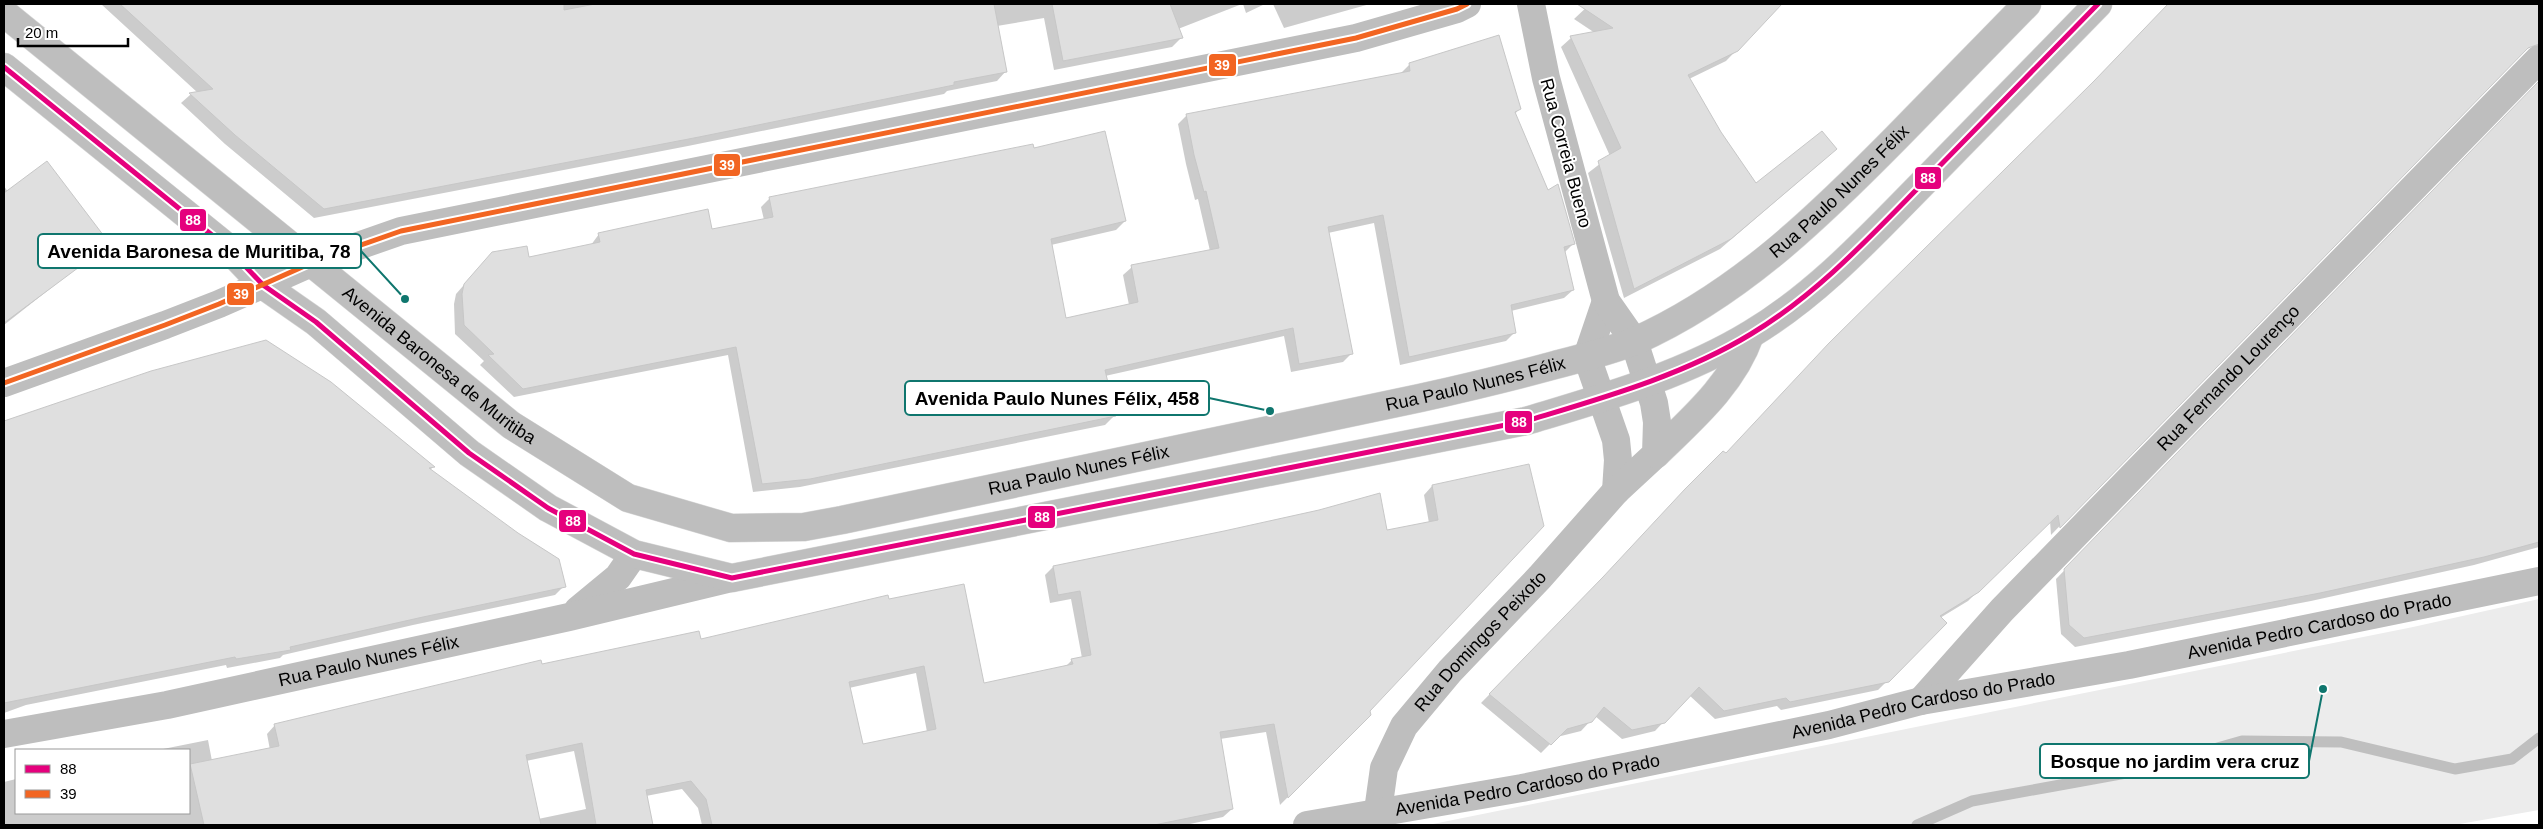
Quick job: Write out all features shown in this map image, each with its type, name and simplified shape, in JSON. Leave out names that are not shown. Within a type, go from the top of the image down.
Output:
[{"type":"street","points":[[4,383],[165,325],[263,285],[312,262],[401,231],[1356,38],[1457,9],[1468,4]]},
{"type":"street","name":"Rua Correia Bueno","points":[[1531,4],[1546,78],[1606,301],[1634,341]]},
{"type":"street","name":"Rua Paulo Nunes Félix","points":[[804,527],[1420,398],[1588,357],[1634,341],[1687,315],[1736,283],[1797,235],[1845,190],[2027,4]]},
{"type":"street","points":[[4,66],[228,248],[263,285],[316,322],[469,453],[548,508],[634,554],[732,578],[1516,423],[1602,398],[1699,362],[1750,335],[1780,316],[1843,264],[2098,4]]},
{"type":"street","name":"Avenida Baronesa de Muritiba","points":[[4,13],[511,425],[628,498],[731,528],[804,527]]},
{"type":"street","name":"Rua Fernando Lourenço","points":[[1921,701],[2002,610],[2539,59]]},
{"type":"street","points":[[1606,301],[1588,357],[1618,451],[1616,491]]},
{"type":"street","name":"Rua Domingos Peixoto","points":[[1378,811],[1384,768],[1404,726],[1450,671],[1540,577],[1616,491],[1699,413],[1739,363],[1750,335]]},
{"type":"street","points":[[1634,341],[1648,382],[1658,422],[1656,454]]},
{"type":"street","points":[[569,618],[618,577],[634,554]]},
{"type":"street","name":"Rua Paulo Nunes Félix","points":[[4,734],[167,704],[569,618],[732,578]]},
{"type":"street","name":"Avenida Pedro Cardoso do Prado","points":[[1307,825],[1378,811],[1522,788],[1829,726],[1921,701],[2128,665],[2539,581]]},
{"type":"shaded area","points":[[2539,599],[2539,810],[2454,825],[1428,825],[2413,627]]},
{"type":"building","points":[[120,4],[564,4],[564,10],[595,4],[994,4],[1007,72],[954,82],[954,85],[699,137],[324,209],[235,135],[189,93],[213,89]]},
{"type":"building","points":[[1052,4],[1170,4],[1183,38],[1063,61]]},
{"type":"building","points":[[1577,4],[1782,4],[1738,51],[1688,75],[1721,132],[1756,183],[1822,131],[1837,149],[1731,239],[1634,289],[1598,161],[1621,148],[1570,36],[1613,28]]},
{"type":"building","points":[[2168,4],[2539,4],[2539,44],[2528,48],[2060,528],[2058,515],[1979,592],[1940,616],[1947,623],[1889,682],[1790,702],[1786,698],[1724,711],[1699,687],[1665,723],[1632,730],[1604,707],[1592,722],[1567,729],[1551,745],[1489,694],[1603,577],[1685,489],[1723,451],[1726,453],[1829,343],[2094,81]]},
{"type":"building","points":[[1499,35],[1521,109],[1515,112],[1548,190],[1558,184],[1575,244],[1564,247],[1574,290],[1511,305],[1516,333],[1409,357],[1383,215],[1328,227],[1353,354],[1299,364],[1293,328],[1105,370],[1116,416],[810,479],[762,484],[736,347],[523,389],[488,355],[494,354],[464,325],[462,294],[464,284],[492,252],[527,246],[529,257],[600,242],[598,233],[708,209],[712,229],[773,217],[769,197],[1033,144],[1034,148],[1105,131],[1126,221],[1051,239],[1066,318],[1138,302],[1131,265],[1219,248],[1206,191],[1204,192],[1194,155],[1186,114],[1410,71],[1409,63]]},
{"type":"building","points":[[2539,81],[2539,542],[2484,557],[2320,593],[2084,638],[2069,625],[2064,569]]},
{"type":"building","points":[[47,161],[110,244],[4,323],[4,193]]},
{"type":"building","points":[[266,340],[331,382],[435,467],[429,468],[518,533],[559,559],[566,587],[290,647],[291,650],[236,659],[235,657],[4,703],[4,421],[151,371]]},
{"type":"building","points":[[1529,464],[1544,526],[1370,711],[1371,715],[1288,798],[1274,724],[1220,732],[1233,809],[1154,825],[712,825],[706,799],[691,781],[646,790],[653,825],[596,825],[582,743],[526,755],[541,825],[204,825],[190,764],[279,746],[274,724],[541,660],[542,664],[699,631],[701,639],[888,595],[889,599],[964,584],[984,683],[1073,664],[1071,659],[1091,655],[1080,591],[1058,595],[1053,566],[1319,510],[1380,493],[1387,530],[1438,520],[1432,485]],"holes":[[[924,666],[936,729],[863,744],[849,682]]]},
{"type":"waterway","points":[[1917,825],[1972,801],[2137,771],[2242,741],[2341,742],[2455,769],[2512,759],[2539,738]]},
{"type":"transit line","name":"39","points":[[4,383],[165,325],[219,304],[318,260],[401,231],[1356,38],[1457,9],[1467,4]]},
{"type":"transit line","name":"88","points":[[4,67],[228,248],[263,285],[316,322],[469,453],[548,508],[634,554],[732,578],[1526,421],[1670,374],[1725,349],[1751,334],[1775,319],[1819,284],[1881,226],[2098,4]]},
{"type":"place","name":"Avenida Baronesa de Muritiba, 78","points":[[405,299]]},
{"type":"place","name":"Avenida Paulo Nunes Félix, 458","points":[[1270,411]]},
{"type":"place","name":"Bosque no jardim vera cruz","points":[[2323,689]]}]
